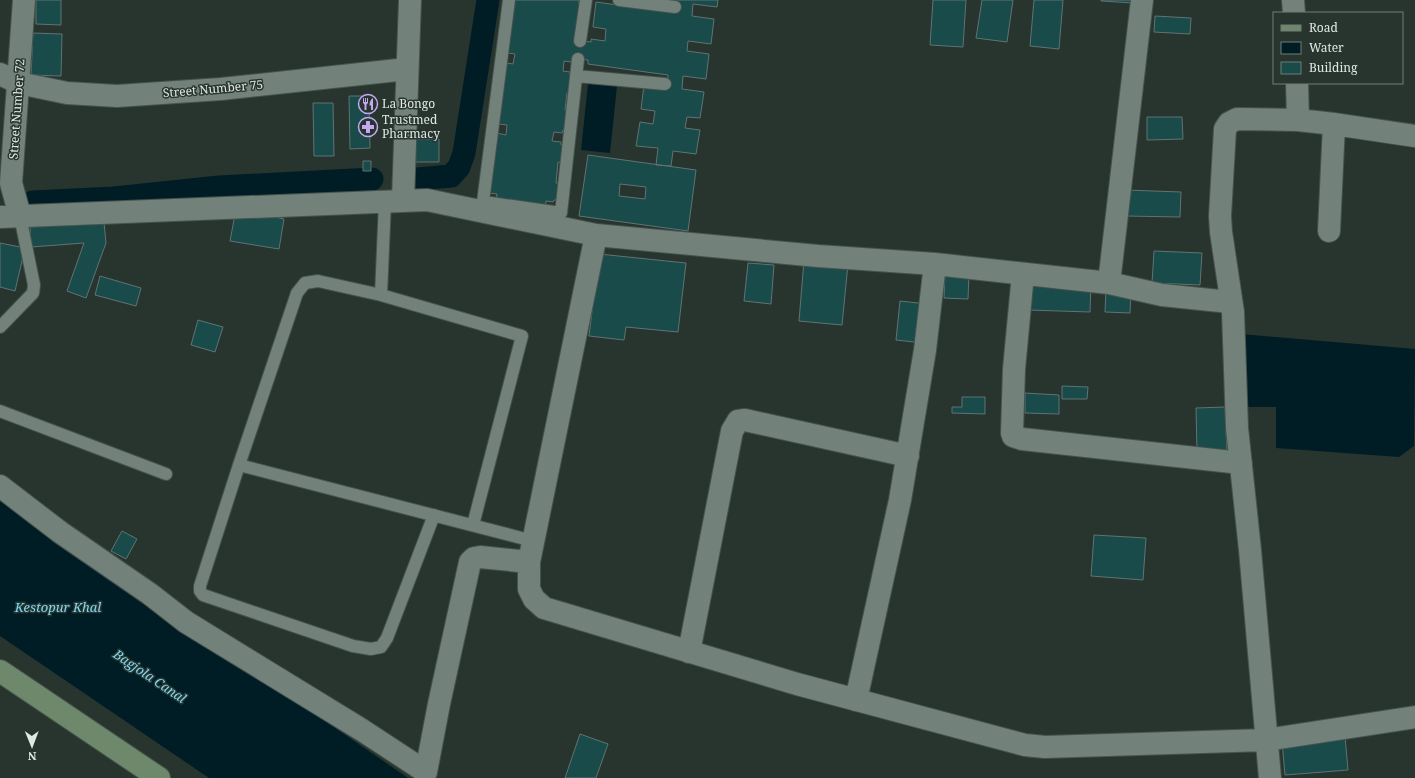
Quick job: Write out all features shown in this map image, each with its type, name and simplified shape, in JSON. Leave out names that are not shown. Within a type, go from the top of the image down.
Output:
[{"type":"street","name":"Street Number 72","points":[[10,217],[12,183],[10,79],[24,0]]},
{"type":"street","points":[[394,201],[407,68],[410,0]]},
{"type":"street","points":[[1109,282],[1142,0]]},
{"type":"street","points":[[1293,0],[1294,12]]},
{"type":"street","name":"Street Number 75","points":[[10,79],[67,93],[117,96],[221,89],[407,68]]},
{"type":"street","points":[[1297,84],[1298,120]]},
{"type":"street","points":[[1270,778],[1250,550],[1237,428],[1233,312],[1220,216],[1225,129],[1229,123],[1237,119],[1298,120],[1415,136]]},
{"type":"street","points":[[1329,231],[1334,124]]},
{"type":"street","points":[[10,217],[427,200],[596,235],[818,256],[935,264],[1109,282],[1162,295],[1231,303]]},
{"type":"street","points":[[596,235],[531,551],[529,589],[534,600],[544,608],[797,684],[1025,745],[1045,747],[1266,740],[1415,717]]},
{"type":"street","points":[[856,700],[900,500],[908,456],[935,264]]},
{"type":"street","points":[[1023,274],[1014,368],[1013,436],[1022,439],[1240,463]]},
{"type":"street","points":[[689,652],[732,431],[738,420],[745,420],[908,456]]},
{"type":"street","points":[[0,486],[60,532],[150,594],[186,622],[362,730],[426,772],[439,704],[470,562],[474,558],[531,551]]},
{"type":"street","points":[[0,671],[159,778]]},
{"type":"lane","points":[[483,202],[509,0]]},
{"type":"lane","points":[[580,41],[586,0]]},
{"type":"lane","points":[[620,0],[675,7]]},
{"type":"lane","points":[[427,200],[483,202],[561,213],[578,59]]},
{"type":"lane","points":[[576,76],[665,84]]},
{"type":"lane","points":[[380,294],[394,201]]},
{"type":"lane","points":[[0,327],[33,293],[34,285],[10,217]]},
{"type":"lane","points":[[434,515],[387,638],[382,647],[371,649],[353,646],[203,595],[200,591],[200,586],[239,465],[297,293],[305,283],[318,281],[380,294],[522,336],[472,525]]},
{"type":"lane","points":[[0,411],[166,474]]},
{"type":"lane","points":[[239,465],[472,525],[531,551]]},
{"type":"water","points":[[588,84],[617,86],[610,153],[581,150]]},
{"type":"water","points":[[1241,334],[1415,349],[1414,446],[1399,457],[1276,448],[1276,407],[1244,407]]},
{"type":"water","name":"Kestopur Khal","points":[[0,498],[408,778],[209,778],[0,636]]},
{"type":"building","points":[[36,0],[61,0],[61,25],[36,24]]},
{"type":"building","points":[[511,0],[579,0],[579,4],[582,5],[580,22],[577,22],[574,40],[591,42],[591,39],[605,41],[606,29],[593,27],[596,2],[675,13],[677,2],[664,0],[718,0],[717,7],[693,4],[692,16],[714,19],[711,44],[688,41],[687,51],[709,54],[706,79],[683,76],[682,89],[704,92],[700,118],[687,117],[685,128],[700,130],[696,154],[673,151],[671,166],[656,165],[658,148],[636,146],[640,122],[653,124],[655,111],[641,109],[644,85],[667,88],[668,75],[588,64],[588,60],[572,58],[571,62],[564,61],[563,71],[570,72],[570,75],[573,75],[571,94],[567,93],[565,110],[568,111],[566,130],[563,130],[562,133],[554,132],[552,141],[561,142],[561,145],[564,146],[561,163],[558,162],[556,183],[559,183],[557,200],[554,200],[553,202],[546,201],[545,208],[496,201],[497,194],[489,193],[497,133],[506,135],[507,125],[499,124],[507,63],[513,64],[515,54],[508,53]]},
{"type":"building","points":[[933,0],[966,0],[963,47],[930,45]]},
{"type":"building","points":[[982,0],[1013,0],[1007,42],[976,38]]},
{"type":"building","points":[[1034,0],[1063,0],[1059,49],[1030,46]]},
{"type":"building","points":[[1134,0],[1134,3],[1101,1]]},
{"type":"building","points":[[1155,16],[1191,18],[1190,34],[1154,32]]},
{"type":"building","points":[[33,33],[62,34],[61,76],[31,75]]},
{"type":"building","points":[[349,96],[369,96],[370,148],[350,149]]},
{"type":"building","points":[[313,103],[333,103],[334,156],[314,156]]},
{"type":"building","points":[[1147,117],[1182,117],[1183,139],[1147,140]]},
{"type":"building","points":[[414,139],[439,139],[439,162],[414,162]]},
{"type":"building","points":[[588,155],[696,170],[688,231],[579,216]],"holes":[[[620,184],[646,187],[645,199],[619,196]]]},
{"type":"building","points":[[363,161],[371,161],[371,171],[363,171]]},
{"type":"building","points":[[1126,190],[1181,192],[1180,217],[1126,216]]},
{"type":"building","points":[[236,209],[284,219],[279,249],[230,241]]},
{"type":"building","points":[[104,222],[106,243],[86,298],[67,291],[84,243],[31,247],[30,227]]},
{"type":"building","points":[[0,243],[25,248],[15,291],[0,287]]},
{"type":"building","points":[[1154,251],[1202,253],[1200,285],[1152,283]]},
{"type":"building","points":[[599,254],[686,263],[678,332],[626,327],[624,340],[589,336]]},
{"type":"building","points":[[804,260],[848,264],[842,325],[799,321]]},
{"type":"building","points":[[748,263],[774,265],[771,304],[744,301]]},
{"type":"building","points":[[945,272],[969,273],[968,299],[944,298]]},
{"type":"building","points":[[100,276],[141,288],[136,306],[95,295]]},
{"type":"building","points":[[1029,280],[1091,282],[1090,312],[1028,310]]},
{"type":"building","points":[[1106,289],[1131,290],[1130,313],[1105,312]]},
{"type":"building","points":[[900,301],[927,304],[923,343],[896,340]]},
{"type":"building","points":[[198,320],[223,327],[215,352],[191,345]]},
{"type":"building","points":[[1062,386],[1088,387],[1087,399],[1062,399]]},
{"type":"building","points":[[1025,393],[1059,395],[1059,414],[1025,413]]},
{"type":"building","points":[[962,397],[985,397],[985,414],[952,413],[952,407],[962,407]]},
{"type":"building","points":[[1225,407],[1227,453],[1197,453],[1196,408]]},
{"type":"building","points":[[122,531],[137,539],[126,559],[111,551]]},
{"type":"building","points":[[1094,535],[1146,538],[1143,580],[1091,576]]},
{"type":"building","points":[[580,734],[608,744],[596,778],[565,778]]},
{"type":"building","points":[[1345,736],[1348,770],[1285,775],[1282,741]]},
{"type":"waterway","points":[[417,179],[451,176],[459,167],[464,153],[488,0]]},
{"type":"waterway","points":[[33,202],[114,198],[219,187],[372,179]]},
{"type":"place","name":"La Bongo","points":[[368,104]]},
{"type":"place","name":"Trustmed Pharmacy","points":[[368,127]]},
{"type":"water label","name":"Bagjola Canal","points":[[150,676]]}]
